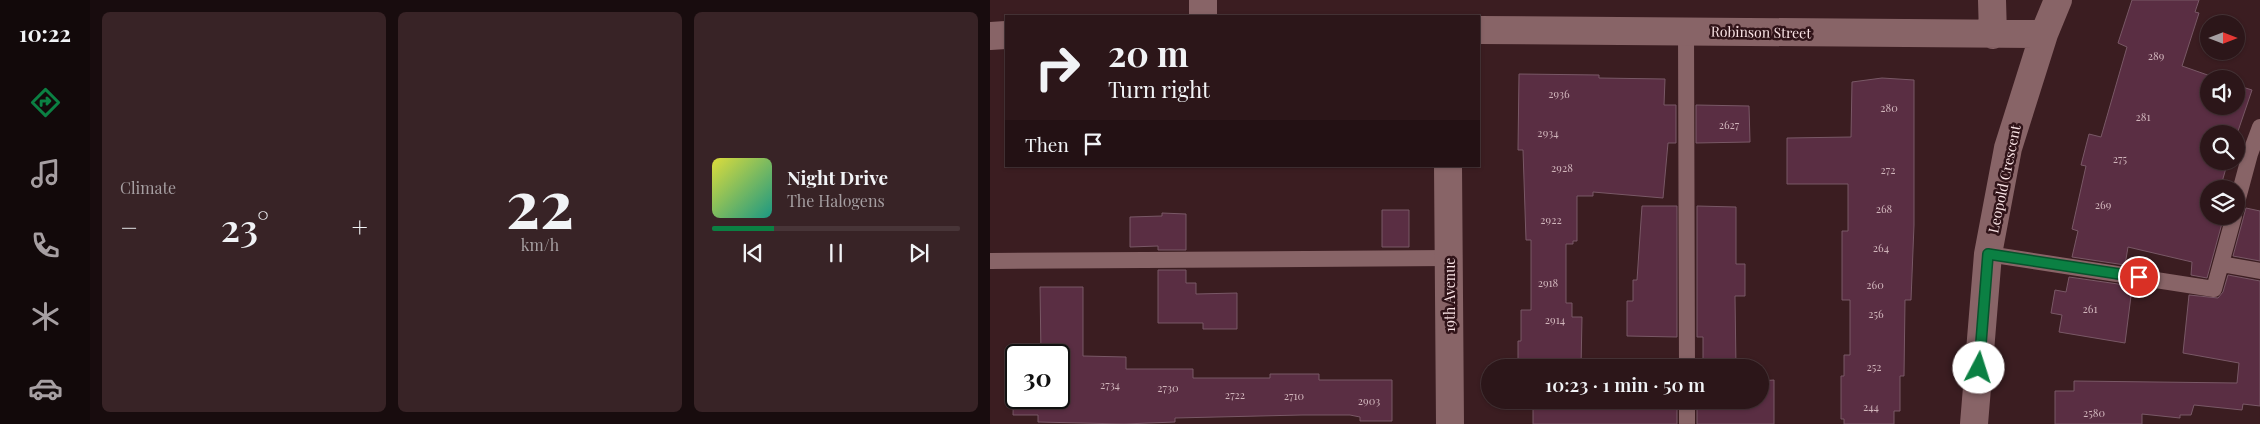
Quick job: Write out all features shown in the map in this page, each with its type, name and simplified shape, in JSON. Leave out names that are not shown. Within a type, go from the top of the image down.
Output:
[{"type":"street","points":[[1203,0],[1203,15]]},
{"type":"street","points":[[1992,0],[1993,35]]},
{"type":"street","name":"Leopold Crescent","points":[[1974,424],[1988,254],[2008,148],[2044,34],[2058,0]]},
{"type":"street","name":"Robinson Street","points":[[1480,30],[2044,34]]},
{"type":"street","points":[[990,36],[1005,35]]},
{"type":"street","name":"19th Avenue","points":[[1448,167],[1450,424]]},
{"type":"lane","points":[[1686,30],[1687,359]]},
{"type":"lane","points":[[2243,180],[2260,127]]},
{"type":"lane","points":[[1988,254],[2214,289],[2232,225]]},
{"type":"lane","points":[[990,261],[1449,258]]},
{"type":"lane","points":[[2221,264],[2260,271]]},
{"type":"lane","points":[[1687,409],[1687,424]]},
{"type":"building","points":[[2132,0],[2199,0],[2195,12],[2199,13],[2182,66],[2200,72],[2200,115],[2243,115],[2240,125],[2200,125],[2200,170],[2225,170],[2223,180],[2200,180],[2200,225],[2222,225],[2207,278],[2191,275],[2192,262],[2128,247],[2125,265],[2072,257],[2078,231],[2072,229],[2086,166],[2081,165],[2089,134],[2101,137],[2127,47],[2118,43]]},
{"type":"building","points":[[1519,74],[1599,75],[1599,78],[1665,79],[1664,105],[1676,105],[1676,143],[1668,143],[1663,198],[1593,192],[1593,196],[1577,196],[1577,241],[1573,241],[1573,244],[1566,244],[1566,303],[1572,303],[1572,317],[1582,317],[1581,359],[1518,359],[1518,341],[1521,341],[1521,310],[1531,310],[1531,240],[1526,240],[1523,150],[1518,150]]},
{"type":"building","points":[[1882,78],[1914,80],[1914,225],[1911,300],[1905,300],[1904,376],[1900,376],[1900,411],[1894,411],[1894,424],[1844,424],[1844,419],[1841,419],[1841,376],[1844,376],[1844,355],[1850,355],[1850,300],[1842,300],[1842,231],[1848,231],[1848,184],[1787,184],[1787,138],[1851,137],[1852,82]]},
{"type":"building","points":[[2245,88],[2252,90],[2245,111]]},
{"type":"building","points":[[1696,105],[1749,106],[1750,142],[1696,143]]},
{"type":"building","points":[[1642,206],[1677,206],[1677,337],[1627,336],[1627,301],[1633,301],[1633,280],[1637,280]]},
{"type":"building","points":[[1697,206],[1736,207],[1736,264],[1745,264],[1745,296],[1735,296],[1736,359],[1703,359],[1703,337],[1697,337]]},
{"type":"building","points":[[2246,208],[2260,211],[2260,261],[2233,256],[2241,225],[2245,225]]},
{"type":"building","points":[[1382,210],[1409,210],[1409,247],[1382,247]]},
{"type":"building","points":[[1162,213],[1186,214],[1186,250],[1158,250],[1158,246],[1130,247],[1130,217],[1162,216]]},
{"type":"building","points":[[1158,270],[1186,270],[1186,283],[1196,283],[1196,294],[1237,293],[1237,329],[1203,329],[1203,323],[1158,323]]},
{"type":"building","points":[[2228,275],[2260,281],[2260,406],[2243,404],[2242,410],[2194,405],[2191,415],[2180,415],[2180,418],[2142,414],[2142,424],[2055,424],[2055,391],[2074,391],[2074,381],[2237,383],[2239,363],[2183,353],[2189,295],[2218,298],[2223,292]]},
{"type":"building","points":[[2069,277],[2125,285],[2131,296],[2125,343],[2059,332],[2062,315],[2051,313],[2055,290],[2066,292]]},
{"type":"building","points":[[1040,287],[1083,287],[1083,356],[1126,357],[1126,369],[1193,369],[1193,378],[1270,378],[1270,374],[1319,374],[1319,380],[1392,380],[1392,421],[1360,421],[1360,417],[1350,415],[1302,415],[1175,418],[1175,422],[1124,424],[1038,422],[1038,415],[1013,415],[1013,409],[1070,409],[1070,344],[1041,344]]},
{"type":"building","points":[[1769,380],[1774,380],[1774,424],[1697,424],[1697,409],[1769,409]]},
{"type":"building","points":[[1533,409],[1677,409],[1677,424],[1533,424]]},
{"type":"route","points":[[1979,368],[1988,254],[2139,277]]}]
